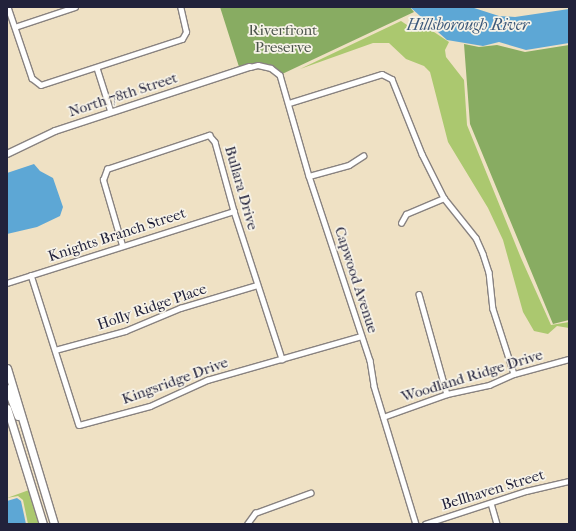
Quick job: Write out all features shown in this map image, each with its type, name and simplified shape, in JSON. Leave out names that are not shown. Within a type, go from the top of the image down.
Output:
[{"type":"main road","points":[[7,368],[53,521],[43,522],[7,408]]},
{"type":"main road","points":[[7,388],[13,407],[23,422]]},
{"type":"street","points":[[15,26],[75,7]]},
{"type":"street","points":[[8,10],[34,81],[46,85],[182,39],[186,32],[180,7]]},
{"type":"street","name":"Capwood Avenue","points":[[250,67],[258,65],[271,68],[280,75],[309,176],[361,336],[382,417],[416,524]]},
{"type":"street","name":"North 78th Street","points":[[7,154],[54,131],[250,67]]},
{"type":"street","points":[[97,68],[112,112]]},
{"type":"street","points":[[289,103],[382,74],[392,80],[422,154],[444,198],[476,238],[483,254],[489,272],[494,309],[514,374]]},
{"type":"street","name":"Bullara Drive","points":[[122,245],[103,180],[107,169],[209,136],[216,142],[234,211],[282,359]]},
{"type":"street","points":[[309,176],[349,165],[363,156]]},
{"type":"street","points":[[401,223],[406,214],[444,198]]},
{"type":"street","name":"Knights Branch Street","points":[[7,283],[122,245],[234,211]]},
{"type":"street","name":"Kingsridge Drive","points":[[31,275],[79,425],[150,406],[207,380],[361,336]]},
{"type":"street","name":"Holly Ridge Place","points":[[55,350],[125,331],[180,308],[257,285]]},
{"type":"street","points":[[419,294],[447,394]]},
{"type":"street","name":"Woodland Ridge Drive","points":[[382,417],[447,394],[489,386],[514,374],[569,359]]},
{"type":"street","name":"Bellhaven Street","points":[[425,524],[526,491],[569,481]]},
{"type":"street","points":[[247,524],[255,513],[310,493]]},
{"type":"street","points":[[491,503],[497,524]]},
{"type":"green space","name":"Riverfront Preserve","points":[[220,7],[410,7],[414,12],[280,75],[271,68],[258,65],[240,70]]},
{"type":"green space","points":[[401,21],[413,29],[425,26],[449,42],[445,50],[446,57],[464,80],[467,125],[521,258],[551,325],[569,322],[569,328],[557,326],[548,334],[534,331],[523,312],[503,240],[488,208],[448,142],[430,72],[424,66],[406,59],[389,43],[373,43],[300,69]]},
{"type":"green space","points":[[464,44],[479,47],[497,45],[525,52],[569,45],[569,320],[553,324],[470,124]]},
{"type":"green space","points":[[29,490],[40,524],[28,524],[23,500],[18,496],[7,498]]},
{"type":"water","name":"Hillsborough River","points":[[410,7],[471,7],[499,16],[515,17],[569,9],[569,43],[526,50],[499,42],[483,46],[447,40]]},
{"type":"water","points":[[34,164],[40,171],[53,178],[63,207],[60,216],[37,227],[7,234],[7,173]]},
{"type":"water","points":[[17,498],[21,501],[26,524],[8,524],[7,501]]}]
